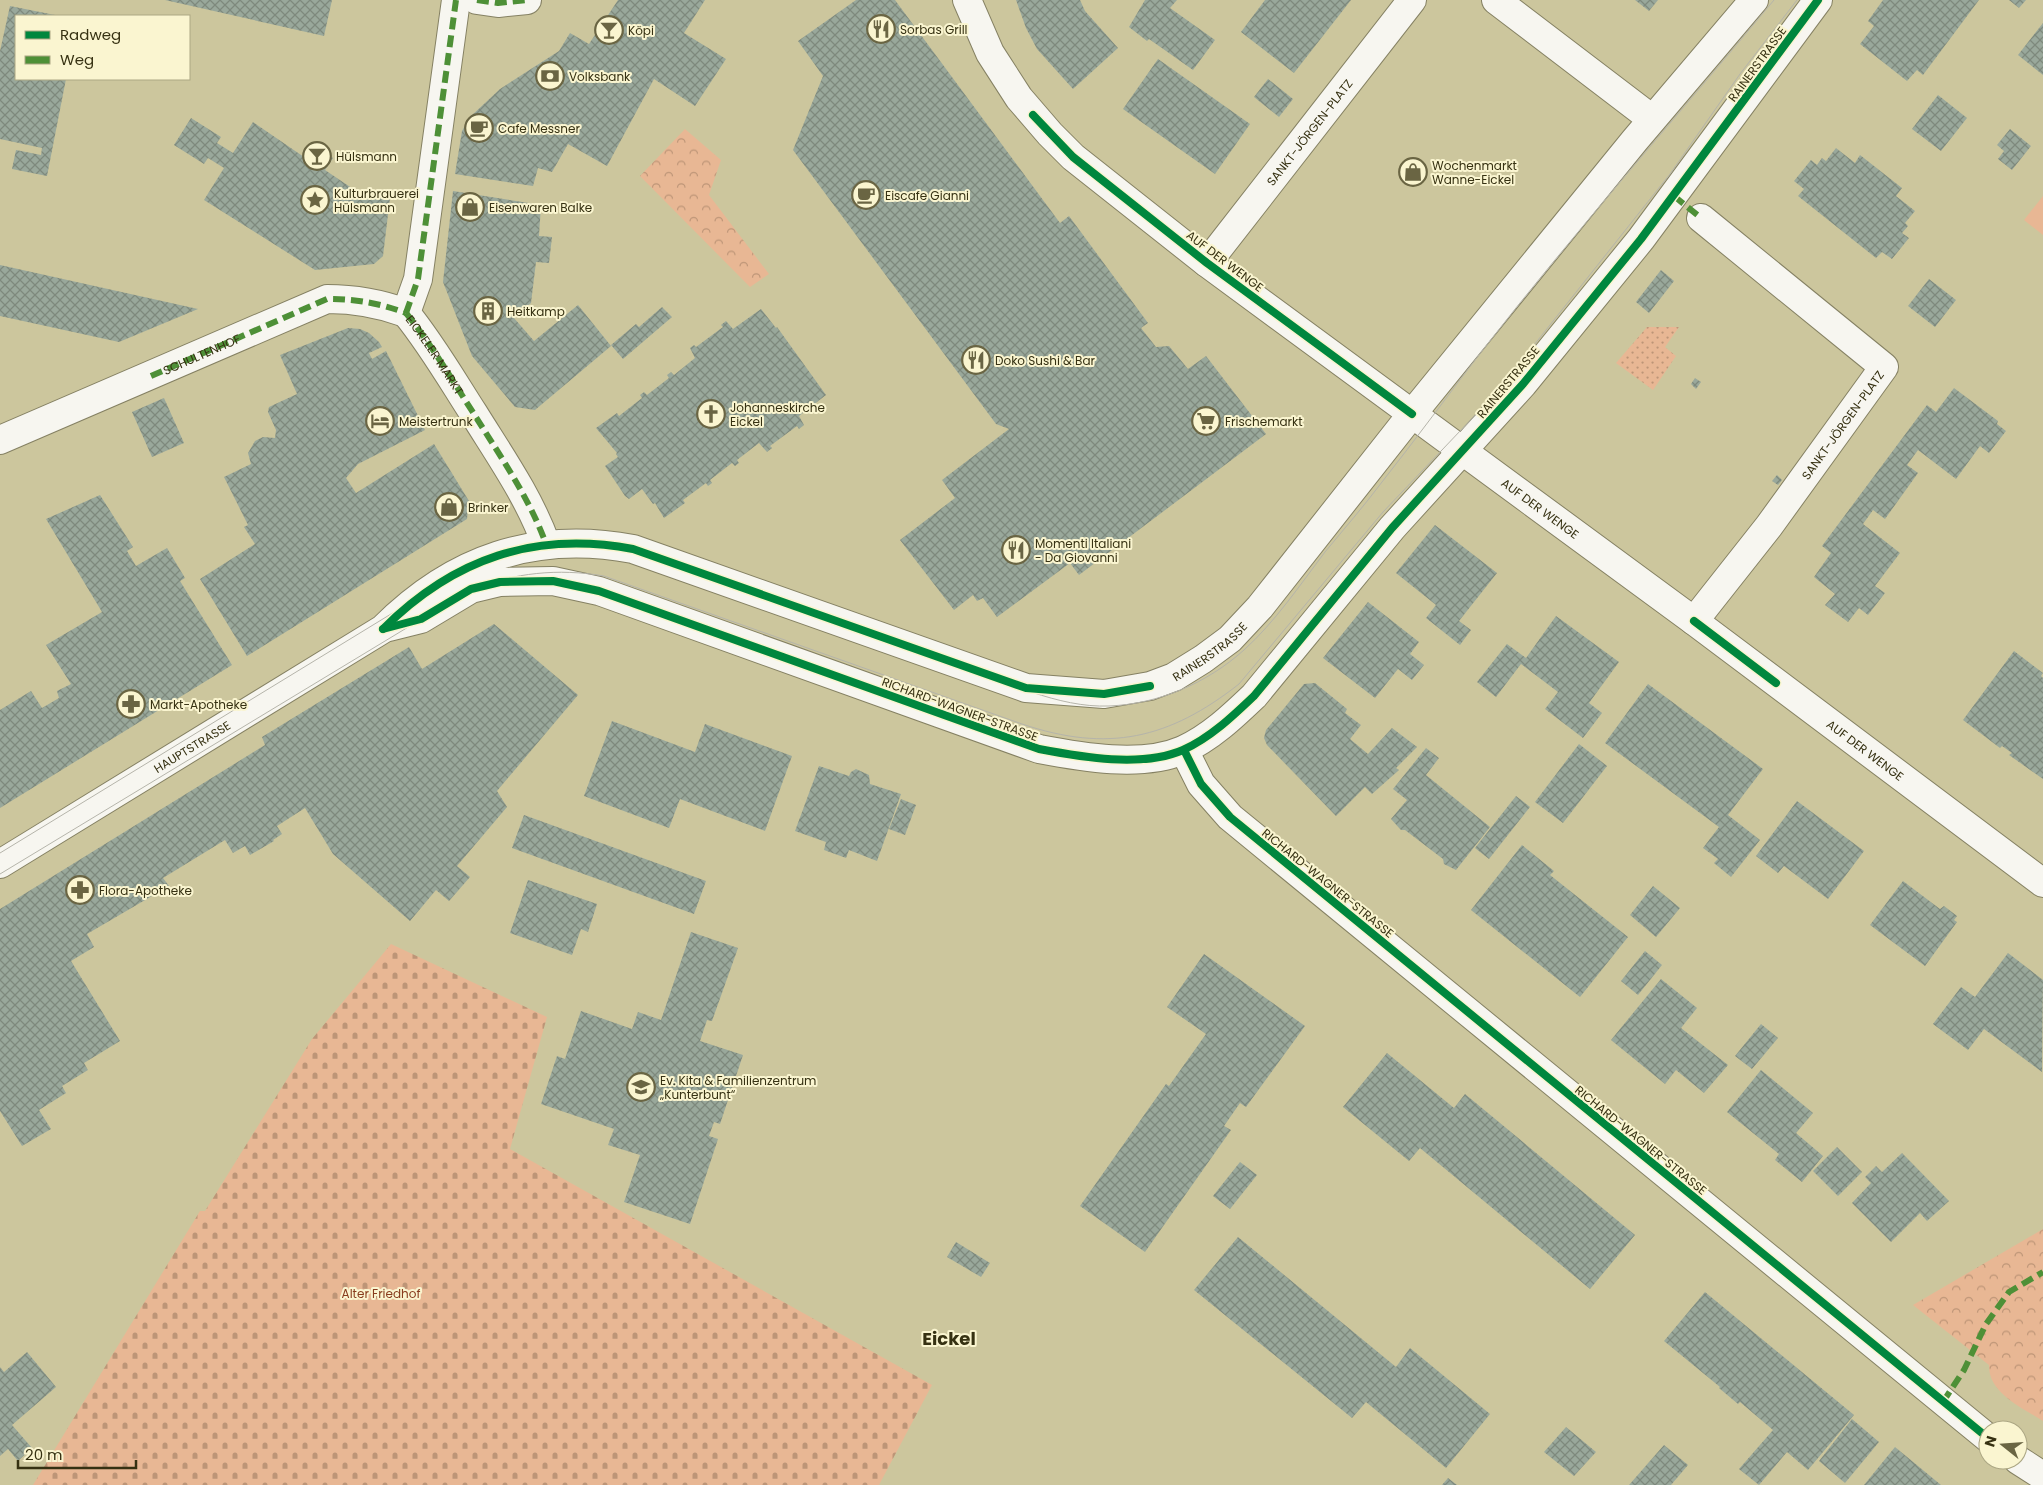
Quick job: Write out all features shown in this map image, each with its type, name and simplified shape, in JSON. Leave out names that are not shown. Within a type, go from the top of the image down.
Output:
[{"type":"street","name":"EICKELER MARKT","points":[[456,0],[418,279],[406,313],[422,333],[536,514],[546,544]]},
{"type":"street","points":[[477,0],[498,3],[527,0]]},
{"type":"street","name":"AUF DER WENGE","points":[[967,0],[990,53],[1019,98],[1073,157],[1207,264],[1694,621],[2043,883]]},
{"type":"street","name":"SANKT-JÖRGEN-PLATZ","points":[[1207,264],[1412,0]]},
{"type":"street","points":[[1496,0],[1652,119]]},
{"type":"street","name":"RAINERSTRASSE","points":[[546,544],[599,543],[633,549],[1026,688],[1104,694],[1150,686],[1174,677],[1230,639],[1260,608],[1412,414],[1652,119],[1754,0]]},
{"type":"street","name":"RAINERSTRASSE","points":[[1184,750],[1229,720],[1254,696],[1392,528],[1523,384],[1641,239],[1716,141],[1774,57],[1818,0]]},
{"type":"street","name":"SANKT-JÖRGEN-PLATZ","points":[[1694,621],[1769,526],[1884,367],[1701,218]]},
{"type":"street","name":"SCHULTENHOF","points":[[0,440],[327,299],[354,299],[383,305],[406,313]]},
{"type":"street","name":"HAUPTSTRASSE","points":[[0,864],[383,629],[407,605],[463,570],[502,554],[546,544]]},
{"type":"street","name":"HAUPTSTRASSE","points":[[383,629],[420,619],[472,589],[500,582],[553,581]]},
{"type":"street","name":"RICHARD-WAGNER-STRASSE","points":[[553,581],[599,591],[1039,749],[1081,757],[1120,760],[1166,755],[1184,750],[1201,784],[1230,817],[1978,1430]]},
{"type":"street","points":[[2028,1466],[2043,1476]]},
{"type":"green space","points":[[685,129],[721,160],[709,195],[769,274],[750,287],[640,176]]},
{"type":"green space","points":[[2043,196],[2043,235],[2024,220]]},
{"type":"green space","points":[[1647,327],[1679,327],[1665,347],[1676,356],[1653,390],[1616,363]]},
{"type":"green space","name":"Alter Friedhof","points":[[391,944],[547,1017],[510,1149],[932,1385],[879,1485],[33,1485],[200,1211],[205,1211],[312,1039]]},
{"type":"green space","points":[[2043,1229],[2043,1421],[2000,1392],[1990,1375],[1989,1365],[1913,1305]]},
{"type":"building","points":[[165,0],[332,0],[324,36]]},
{"type":"building","points":[[618,0],[705,0],[684,33],[726,59],[695,106],[654,79],[607,166],[568,144],[552,172],[538,168],[533,186],[455,174],[462,131],[470,117],[500,89],[559,51],[570,33],[589,44]]},
{"type":"building","points":[[856,0],[895,0],[1060,223],[1069,216],[1148,323],[1141,328],[1156,347],[1169,346],[1188,369],[1206,356],[1266,434],[1079,575],[1070,563],[997,617],[983,598],[977,601],[973,595],[954,610],[900,540],[955,498],[942,480],[1009,429],[996,424],[793,150],[823,76],[798,41]]},
{"type":"building","points":[[1016,0],[1080,0],[1085,11],[1118,48],[1073,89],[1037,49],[1026,28]]},
{"type":"building","points":[[1145,0],[1177,0],[1170,8],[1215,40],[1193,70],[1149,39],[1147,41],[1129,27]]},
{"type":"building","points":[[1265,0],[1351,0],[1294,73],[1241,32]]},
{"type":"building","points":[[1635,0],[1658,0],[1649,11]]},
{"type":"building","points":[[1883,0],[1979,0],[1923,75],[1917,70],[1907,81],[1860,44],[1874,26],[1868,21]]},
{"type":"building","points":[[2009,0],[2026,0],[2019,8]]},
{"type":"building","points":[[10,6],[55,15],[15,15],[15,80],[66,80],[47,176],[12,169],[16,150],[41,155],[42,148],[0,139],[0,51]]},
{"type":"building","points":[[2043,23],[2043,75],[2018,55]]},
{"type":"building","points":[[1158,59],[1250,124],[1215,174],[1123,109]]},
{"type":"building","points":[[1268,79],[1293,99],[1279,117],[1254,97]]},
{"type":"building","points":[[1938,95],[1967,118],[1941,151],[1912,129]]},
{"type":"building","points":[[191,118],[221,137],[217,143],[233,153],[253,122],[304,157],[312,145],[333,158],[325,170],[362,195],[390,198],[383,256],[374,264],[315,270],[204,200],[224,168],[208,158],[204,164],[174,145]]},
{"type":"building","points":[[2010,129],[2031,146],[2012,170],[1998,159],[2004,151],[1997,145]]},
{"type":"building","points":[[1836,148],[1855,163],[1860,155],[1902,188],[1896,196],[1915,211],[1905,223],[1908,226],[1902,233],[1909,238],[1892,259],[1882,252],[1876,258],[1798,196],[1804,189],[1794,181],[1811,160],[1817,165],[1822,158],[1826,161]]},
{"type":"building","points":[[453,191],[541,205],[539,236],[552,237],[549,263],[536,262],[531,303],[514,318],[534,341],[578,305],[611,346],[535,410],[515,407],[472,356],[443,282]]},
{"type":"building","points":[[0,265],[198,309],[119,342],[0,316]]},
{"type":"building","points":[[1661,270],[1674,281],[1649,313],[1636,302]]},
{"type":"building","points":[[1929,279],[1956,300],[1935,327],[1908,306]]},
{"type":"building","points":[[662,307],[672,317],[623,359],[611,345],[636,324],[639,327]]},
{"type":"building","name":"Johanneskirche Eickel","points":[[761,309],[777,327],[826,395],[799,416],[804,425],[799,429],[797,426],[770,446],[772,448],[767,452],[759,443],[737,460],[739,463],[735,466],[732,463],[710,480],[712,483],[708,486],[706,483],[683,500],[685,503],[664,518],[655,503],[653,504],[642,489],[629,499],[605,466],[618,457],[617,453],[596,428],[617,413],[619,416],[642,398],[640,395],[644,392],[647,395],[669,378],[667,375],[671,372],[674,375],[695,358],[690,348],[694,345],[696,347],[723,327],[721,325],[726,321],[733,329]]},
{"type":"building","points":[[348,328],[360,329],[369,333],[379,342],[382,347],[369,353],[372,359],[386,351],[425,430],[358,464],[346,478],[356,493],[434,444],[469,501],[467,519],[247,656],[200,579],[255,544],[244,527],[248,525],[224,477],[251,464],[248,453],[255,441],[263,437],[275,438],[276,430],[268,412],[269,407],[297,394],[280,355]]},
{"type":"building","points":[[1695,378],[1701,382],[1696,389],[1691,384]]},
{"type":"building","points":[[1954,388],[1998,421],[1997,424],[2006,431],[1989,453],[1980,446],[1956,479],[1918,450],[1907,465],[1918,473],[1885,519],[1873,510],[1863,524],[1900,553],[1875,586],[1885,593],[1868,615],[1859,608],[1848,622],[1825,605],[1835,594],[1814,577],[1831,553],[1822,546],[1927,405],[1936,412]]},
{"type":"building","points":[[164,398],[184,443],[152,457],[132,412]]},
{"type":"building","points":[[1777,475],[1782,480],[1778,485],[1772,481]]},
{"type":"building","points":[[100,495],[133,547],[127,551],[136,566],[167,548],[185,578],[180,581],[232,665],[0,808],[0,710],[31,691],[42,708],[59,698],[57,691],[71,684],[46,645],[102,612],[46,519]]},
{"type":"building","points":[[1435,525],[1497,573],[1459,621],[1471,630],[1460,645],[1426,618],[1436,605],[1396,573]]},
{"type":"building","points":[[1368,602],[1419,642],[1410,654],[1424,665],[1412,680],[1398,669],[1375,698],[1323,658]]},
{"type":"building","points":[[1556,616],[1619,662],[1589,703],[1602,713],[1583,738],[1545,709],[1558,692],[1521,664],[1496,697],[1477,682],[1507,644],[1526,658]]},
{"type":"building","points":[[494,624],[578,695],[497,791],[507,807],[457,866],[470,877],[449,901],[436,890],[410,921],[333,854],[305,808],[277,826],[282,834],[274,841],[250,855],[245,846],[233,853],[225,840],[163,878],[169,886],[87,934],[94,947],[71,961],[120,1041],[84,1063],[88,1070],[62,1086],[66,1093],[39,1110],[51,1129],[22,1146],[0,1111],[0,909],[265,745],[262,737],[409,647],[422,669]]},
{"type":"building","points":[[2014,651],[2043,673],[2041,676],[2043,678],[2043,779],[2009,755],[2012,753],[2002,746],[2000,748],[1963,720]]},
{"type":"building","points":[[1315,683],[1347,709],[1345,713],[1361,725],[1350,739],[1368,754],[1392,728],[1417,747],[1396,768],[1399,770],[1372,794],[1365,787],[1336,816],[1267,745],[1264,738],[1266,730],[1304,684]]},
{"type":"building","points":[[1648,684],[1763,769],[1728,815],[1760,840],[1731,877],[1714,863],[1718,859],[1703,848],[1719,827],[1605,743]]},
{"type":"building","points":[[612,721],[695,752],[705,724],[792,756],[765,831],[680,799],[669,828],[584,796]]},
{"type":"building","points":[[1579,744],[1607,766],[1563,823],[1535,802]]},
{"type":"building","points":[[1426,748],[1439,758],[1426,775],[1490,827],[1456,870],[1444,864],[1443,859],[1405,830],[1401,830],[1391,819],[1407,800],[1393,789]]},
{"type":"building","points":[[819,766],[849,776],[856,769],[869,775],[870,784],[901,794],[877,861],[849,850],[846,858],[824,850],[826,842],[795,831]]},
{"type":"building","points":[[1516,796],[1530,807],[1489,859],[1475,848]]},
{"type":"building","points":[[901,799],[916,805],[905,835],[889,829]]},
{"type":"building","points":[[1797,801],[1864,851],[1828,899],[1784,866],[1778,873],[1756,856]]},
{"type":"building","points":[[524,815],[706,881],[694,914],[512,848]]},
{"type":"building","points":[[1522,845],[1554,871],[1550,875],[1628,937],[1580,997],[1471,910]]},
{"type":"building","points":[[528,880],[597,904],[588,932],[581,929],[572,955],[510,933]]},
{"type":"building","points":[[1903,881],[1940,909],[1944,906],[1957,916],[1954,920],[1957,922],[1925,966],[1870,925]]},
{"type":"building","points":[[1653,886],[1680,908],[1656,937],[1630,915]]},
{"type":"building","points":[[691,932],[738,948],[712,1021],[707,1020],[700,1041],[743,1055],[720,1124],[714,1122],[709,1136],[718,1139],[690,1224],[624,1202],[640,1155],[608,1145],[614,1129],[541,1104],[557,1056],[565,1059],[581,1011],[632,1029],[638,1012],[661,1020]]},
{"type":"building","points":[[1645,951],[1662,965],[1638,995],[1621,981]]},
{"type":"building","points":[[2008,953],[2043,980],[2042,1072],[1984,1029],[1968,1050],[1933,1024],[1961,987],[1975,997]]},
{"type":"building","points":[[1204,954],[1305,1026],[1246,1107],[1240,1103],[1224,1126],[1231,1130],[1145,1252],[1080,1206],[1166,1084],[1169,1086],[1206,1034],[1167,1007]]},
{"type":"building","points":[[1661,979],[1697,1008],[1681,1028],[1728,1065],[1704,1093],[1676,1070],[1665,1084],[1611,1040]]},
{"type":"building","points":[[1761,1024],[1778,1038],[1752,1069],[1735,1056]]},
{"type":"building","points":[[1387,1053],[1454,1108],[1465,1094],[1635,1235],[1590,1289],[1420,1148],[1409,1161],[1343,1107]]},
{"type":"building","points":[[1761,1070],[1813,1113],[1796,1133],[1823,1156],[1802,1182],[1775,1160],[1779,1154],[1727,1112]]},
{"type":"building","points":[[1837,1147],[1862,1172],[1838,1196],[1813,1171]]},
{"type":"building","points":[[1902,1153],[1949,1201],[1927,1221],[1920,1213],[1891,1242],[1852,1203],[1871,1183],[1865,1177],[1876,1166],[1882,1172]]},
{"type":"building","points":[[1240,1162],[1257,1175],[1230,1209],[1213,1196]]},
{"type":"building","points":[[1238,1237],[1396,1367],[1410,1348],[1490,1414],[1446,1468],[1366,1402],[1352,1418],[1194,1290]]},
{"type":"building","points":[[956,1242],[990,1263],[981,1277],[947,1257]]},
{"type":"building","points":[[1705,1292],[1854,1415],[1808,1470],[1787,1452],[1759,1485],[1739,1469],[1773,1430],[1740,1402],[1738,1404],[1664,1341]]},
{"type":"building","points":[[27,1352],[56,1387],[12,1425],[32,1448],[18,1461],[8,1449],[0,1456],[0,1367],[4,1372]]},
{"type":"building","points":[[1852,1419],[1879,1442],[1845,1483],[1819,1461]]},
{"type":"building","points":[[1566,1427],[1596,1452],[1574,1476],[1544,1452]]},
{"type":"building","points":[[1664,1445],[1688,1465],[1671,1485],[1629,1485]]},
{"type":"building","points":[[1895,1447],[1941,1485],[1864,1485]]},
{"type":"building","points":[[1448,1478],[1457,1485],[1442,1485]]},
{"type":"tram line","points":[[0,853],[463,570],[506,554],[546,545],[609,545],[633,549],[1032,692],[1070,703],[1109,706],[1128,704],[1164,696],[1198,682],[1230,662],[1277,615],[1517,306],[1774,0]]},
{"type":"tram line","points":[[0,874],[471,589],[520,576],[553,572],[604,576],[1022,724],[1053,733],[1082,738],[1110,739],[1136,736],[1188,718],[1239,684],[1383,512],[1481,409],[1511,374],[1670,174],[1740,74],[1797,0]]},
{"type":"marked path","points":[[406,313],[418,279],[456,0]]},
{"type":"marked path","points":[[477,0],[498,3],[527,0]]},
{"type":"marked path","points":[[1674,196],[1701,218]]},
{"type":"marked path","points":[[151,376],[327,299],[367,302],[406,313]]},
{"type":"marked path","points":[[406,313],[433,350],[504,461],[523,493],[546,544]]},
{"type":"marked path","points":[[1943,1402],[1964,1370],[1986,1324],[2009,1292],[2043,1272]]},
{"type":"cycle path","points":[[383,629],[421,619],[471,589],[500,582],[553,581],[599,591],[1039,749],[1092,758],[1130,760],[1149,759],[1183,750],[1212,733],[1254,696],[1392,528],[1523,384],[1641,239],[1818,0]]},
{"type":"cycle path","points":[[1033,115],[1073,157],[1207,263],[1412,414]]},
{"type":"cycle path","points":[[383,629],[410,604],[438,584],[467,568],[498,556],[530,548],[563,544],[597,544],[633,549],[1026,688],[1104,694],[1150,686]]},
{"type":"cycle path","points":[[1694,621],[1776,683]]},
{"type":"cycle path","points":[[1184,750],[1201,784],[1230,817],[1978,1430]]},
{"type":"place","name":"Sorbas Grill","points":[[881,29]]},
{"type":"place","name":"Köpi","points":[[609,30]]},
{"type":"place","name":"Volksbank","points":[[550,76]]},
{"type":"place","name":"Cafe Messner","points":[[479,128]]},
{"type":"place","name":"Hülsmann","points":[[317,156]]},
{"type":"place","name":"Wochenmarkt Wanne-Eickel","points":[[1413,172]]},
{"type":"place","name":"Eiscafe Gianni","points":[[866,195]]},
{"type":"place","name":"Kulturbrauerei Hülsmann","points":[[315,200]]},
{"type":"place","name":"Eisenwaren Balke","points":[[470,207]]},
{"type":"place","name":"Heitkamp","points":[[488,311]]},
{"type":"place","name":"Doko Sushi & Bar","points":[[976,360]]},
{"type":"place","name":"Johanneskirche Eickel","points":[[711,414]]},
{"type":"place","name":"Meistertrunk","points":[[380,421]]},
{"type":"place","name":"Frischemarkt","points":[[1206,421]]},
{"type":"place","name":"Brinker","points":[[449,507]]},
{"type":"place","name":"Momenti Italiani - Da Giovanni","points":[[1016,550]]},
{"type":"place","name":"Markt-Apotheke","points":[[131,704]]},
{"type":"place","name":"Flora-Apotheke","points":[[80,890]]},
{"type":"place","name":"Ev. Kita & Familienzentrum „Kunterbunt“","points":[[641,1087]]},
{"type":"district","name":"Eickel","points":[[949,1338]]}]
